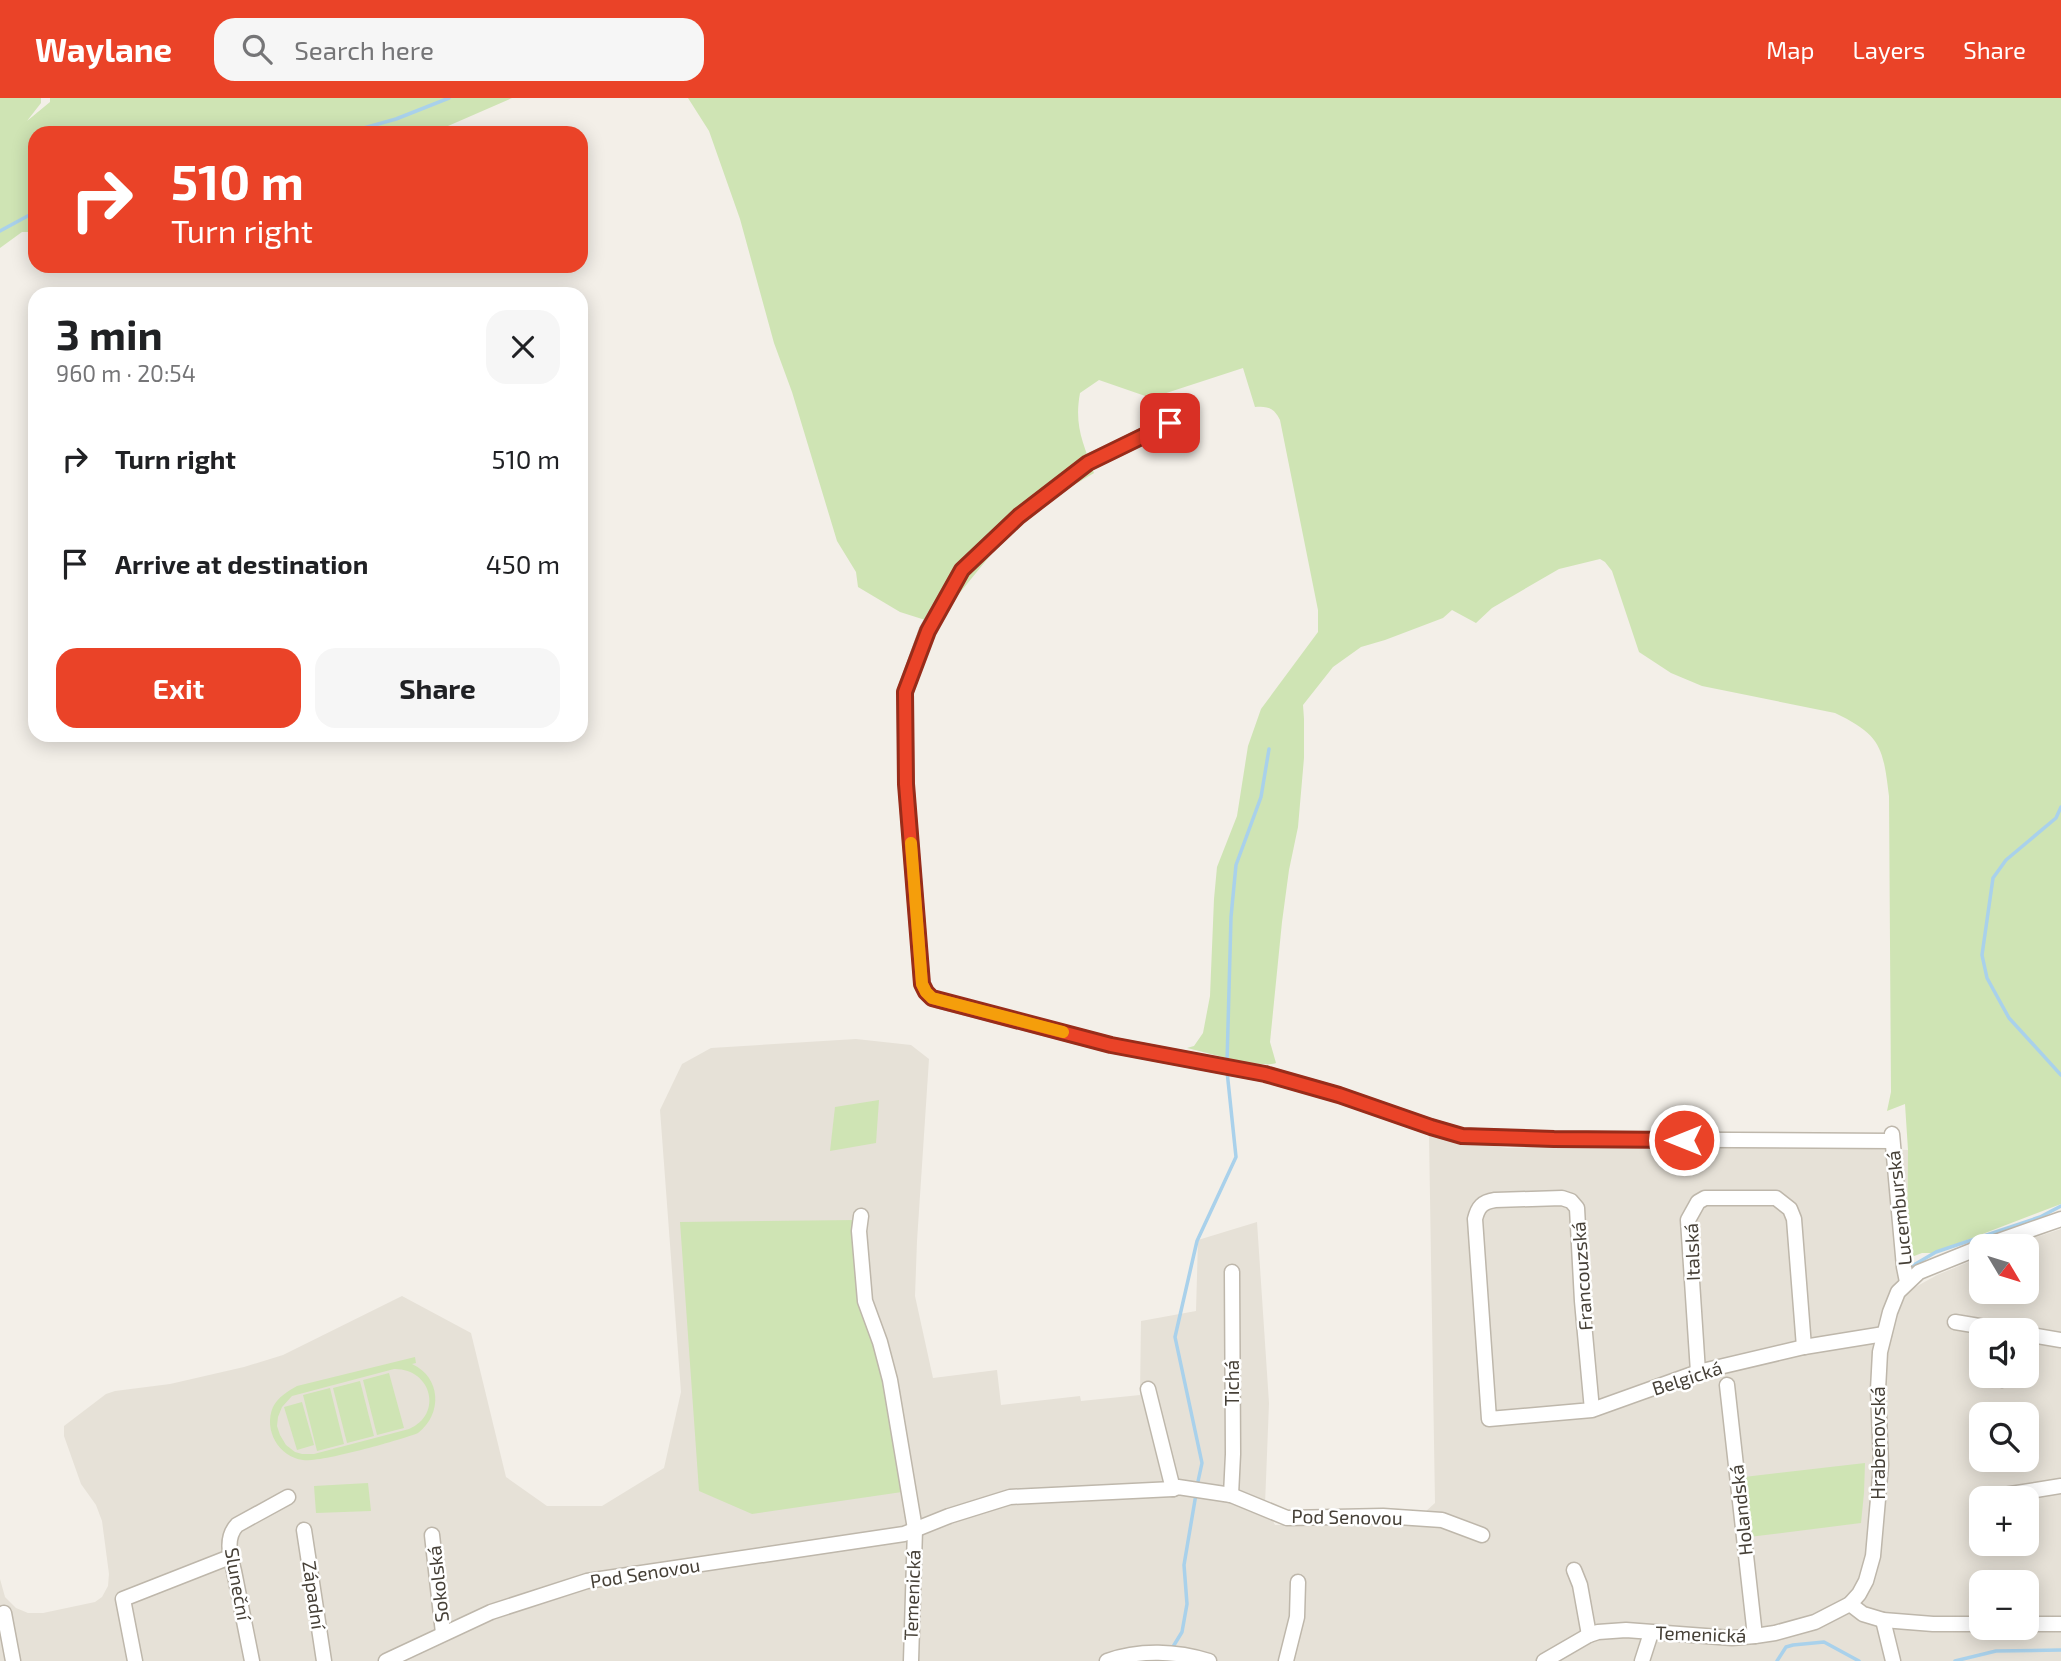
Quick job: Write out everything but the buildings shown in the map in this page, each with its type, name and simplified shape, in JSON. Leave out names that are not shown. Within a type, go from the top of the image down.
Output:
[{"type":"street","name":"Lucemburská","points":[[1190,414],[1088,463],[1019,516],[962,570],[928,631],[905,692],[906,784],[922,984],[926,992],[932,998],[1111,1045],[1265,1074],[1339,1095],[1462,1136],[1554,1139],[1892,1138],[1907,1282]]},
{"type":"street","name":"Francouzská","points":[[1489,1419],[1475,1219],[1478,1208],[1485,1202],[1495,1200],[1562,1198],[1571,1201],[1577,1208],[1592,1410]]},
{"type":"street","name":"Italská","points":[[1698,1372],[1688,1220],[1691,1211],[1705,1198],[1776,1198],[1790,1209],[1794,1219],[1804,1347]]},
{"type":"street","points":[[861,1216],[859,1231],[865,1301],[890,1380],[915,1529]]},
{"type":"street","points":[[2019,1234],[2061,1219]]},
{"type":"street","points":[[1907,1282],[1919,1272],[1969,1252]]},
{"type":"street","name":"Tichá","points":[[1231,1495],[1232,1272]]},
{"type":"street","name":"Hrabenovská","points":[[1850,1604],[1866,1581],[1873,1556],[1881,1465],[1878,1390],[1884,1334],[1898,1292],[1907,1282]]},
{"type":"street","points":[[1955,1322],[1969,1324]]},
{"type":"street","name":"Belgická","points":[[1489,1419],[1592,1410],[1698,1372],[1804,1347],[1884,1334]]},
{"type":"street","points":[[2039,1336],[2061,1340]]},
{"type":"street","name":"Holandská","points":[[1727,1385],[1755,1636]]},
{"type":"street","points":[[1148,1389],[1173,1489]]},
{"type":"street","points":[[2039,1489],[2061,1486]]},
{"type":"street","name":"Pod Senovou","points":[[386,1661],[491,1612],[587,1581],[804,1551],[904,1534],[1010,1497],[1178,1487],[1231,1495],[1287,1518],[1383,1516],[1441,1520],[1482,1535]]},
{"type":"street","name":"Sluneční","points":[[252,1661],[230,1557],[230,1539],[237,1525],[288,1497]]},
{"type":"street","name":"Temenická","points":[[911,1661],[915,1529]]},
{"type":"street","name":"Západní","points":[[304,1530],[324,1661]]},
{"type":"street","name":"Sokolská","points":[[432,1535],[443,1633]]},
{"type":"street","points":[[135,1661],[123,1599],[230,1557]]},
{"type":"street","points":[[1574,1570],[1580,1585],[1589,1635]]},
{"type":"street","points":[[1286,1661],[1297,1617],[1298,1582]]},
{"type":"street","points":[[1850,1604],[1863,1614],[1883,1620],[1969,1624]]},
{"type":"street","name":"Temenická","points":[[1544,1661],[1589,1635],[1611,1630],[1732,1638],[1755,1636],[1815,1622],[1850,1604]]},
{"type":"street","points":[[4,1613],[13,1661]]},
{"type":"street","points":[[1883,1620],[1893,1661]]},
{"type":"street","points":[[2039,1624],[2061,1624]]},
{"type":"street","points":[[1642,1661],[1651,1633]]},
{"type":"street","points":[[1107,1661],[1151,1653],[1173,1653],[1209,1661]]},
{"type":"shaded area","points":[[856,1039],[911,1045],[929,1059],[915,1296],[933,1378],[997,1370],[1001,1405],[1080,1396],[1081,1401],[1140,1395],[1141,1321],[1196,1311],[1198,1240],[1257,1222],[1269,1403],[1265,1505],[1275,1525],[1414,1522],[1435,1503],[1429,1136],[1507,1148],[1647,1143],[1908,1150],[1907,1247],[1912,1289],[1969,1262],[1969,1304],[2039,1304],[2039,1236],[2061,1229],[2061,1661],[0,1661],[0,1579],[5,1597],[16,1608],[28,1613],[43,1613],[95,1602],[102,1597],[108,1586],[102,1521],[96,1505],[81,1484],[64,1436],[64,1426],[106,1394],[170,1384],[283,1355],[402,1296],[471,1333],[506,1477],[547,1506],[602,1506],[664,1468],[681,1392],[660,1110],[682,1064],[711,1048]]},
{"type":"green space","points":[[0,98],[41,98],[41,103],[27,121],[50,102],[50,98],[512,98],[448,126],[28,126],[28,232],[22,232],[0,248]]},
{"type":"green space","points":[[688,98],[2061,98],[2061,1204],[1983,1234],[1969,1234],[1969,1239],[1933,1253],[1922,1253],[1909,1258],[1905,1104],[1887,1111],[1891,1092],[1889,796],[1877,744],[1862,728],[1835,713],[1702,686],[1671,673],[1639,652],[1612,571],[1600,559],[1559,569],[1492,608],[1476,623],[1452,610],[1443,618],[1361,647],[1333,667],[1303,705],[1304,758],[1298,827],[1282,922],[1270,1042],[1276,1063],[1246,1062],[1187,1048],[1194,1046],[1203,1033],[1210,996],[1217,867],[1237,816],[1248,746],[1261,709],[1318,632],[1318,610],[1280,420],[1270,409],[1255,407],[1243,368],[1151,398],[1099,380],[1080,393],[1078,405],[1081,434],[1094,473],[1047,501],[993,552],[958,595],[941,625],[900,612],[858,587],[856,572],[837,541],[792,392],[774,343],[740,219],[709,131]]},
{"type":"green space","points":[[879,1100],[876,1143],[830,1151],[835,1107]]},
{"type":"green space","points":[[856,1220],[861,1309],[879,1363],[902,1492],[752,1514],[699,1491],[680,1222]]},
{"type":"green space","points":[[415,1357],[416,1363],[412,1364],[429,1378],[435,1406],[432,1416],[418,1433],[342,1455],[303,1460],[294,1458],[280,1448],[270,1425],[275,1403],[297,1386]],"holes":[[[394,1369],[417,1376],[424,1384],[429,1403],[427,1413],[409,1429],[314,1454],[295,1452],[286,1445],[280,1435],[278,1417],[282,1407],[292,1396]]]},
{"type":"green space","points":[[389,1373],[404,1428],[377,1435],[363,1380]]},
{"type":"green space","points":[[360,1381],[374,1436],[347,1443],[333,1388]]},
{"type":"green space","points":[[330,1388],[344,1444],[317,1451],[303,1395]]},
{"type":"green space","points":[[302,1402],[314,1445],[297,1450],[284,1407]]},
{"type":"green space","points":[[1865,1463],[1861,1523],[1749,1537],[1744,1477]]},
{"type":"green space","points":[[368,1483],[371,1511],[316,1513],[314,1486]]},
{"type":"waterway","points":[[371,126],[449,98]]},
{"type":"waterway","points":[[0,231],[28,216]]},
{"type":"waterway","points":[[1227,1063],[1231,917],[1236,865],[1261,797],[1269,749]]},
{"type":"waterway","points":[[2061,807],[2056,818],[2006,860],[1993,878],[1982,955],[1987,978],[2009,1018],[2061,1075]]},
{"type":"waterway","points":[[1197,1486],[1202,1463],[1175,1337],[1197,1241],[1236,1157],[1227,1071]]},
{"type":"waterway","points":[[1912,1266],[1936,1252],[2040,1217],[2061,1206]]},
{"type":"waterway","points":[[1171,1650],[1182,1632],[1187,1604],[1184,1565],[1196,1494]]},
{"type":"waterway","points":[[1777,1661],[1786,1647],[1824,1642],[1859,1661]]},
{"type":"waterway","points":[[1955,1661],[1996,1651],[2061,1650]]},
{"type":"slow traffic","points":[[911,843],[922,984],[926,992],[932,998],[1063,1032]]},
{"type":"route","points":[[1170,423],[1088,463],[1019,516],[962,570],[928,631],[905,692],[906,784],[922,984],[926,992],[932,998],[1111,1045],[1265,1074],[1339,1095],[1462,1136],[1684,1140]]}]
